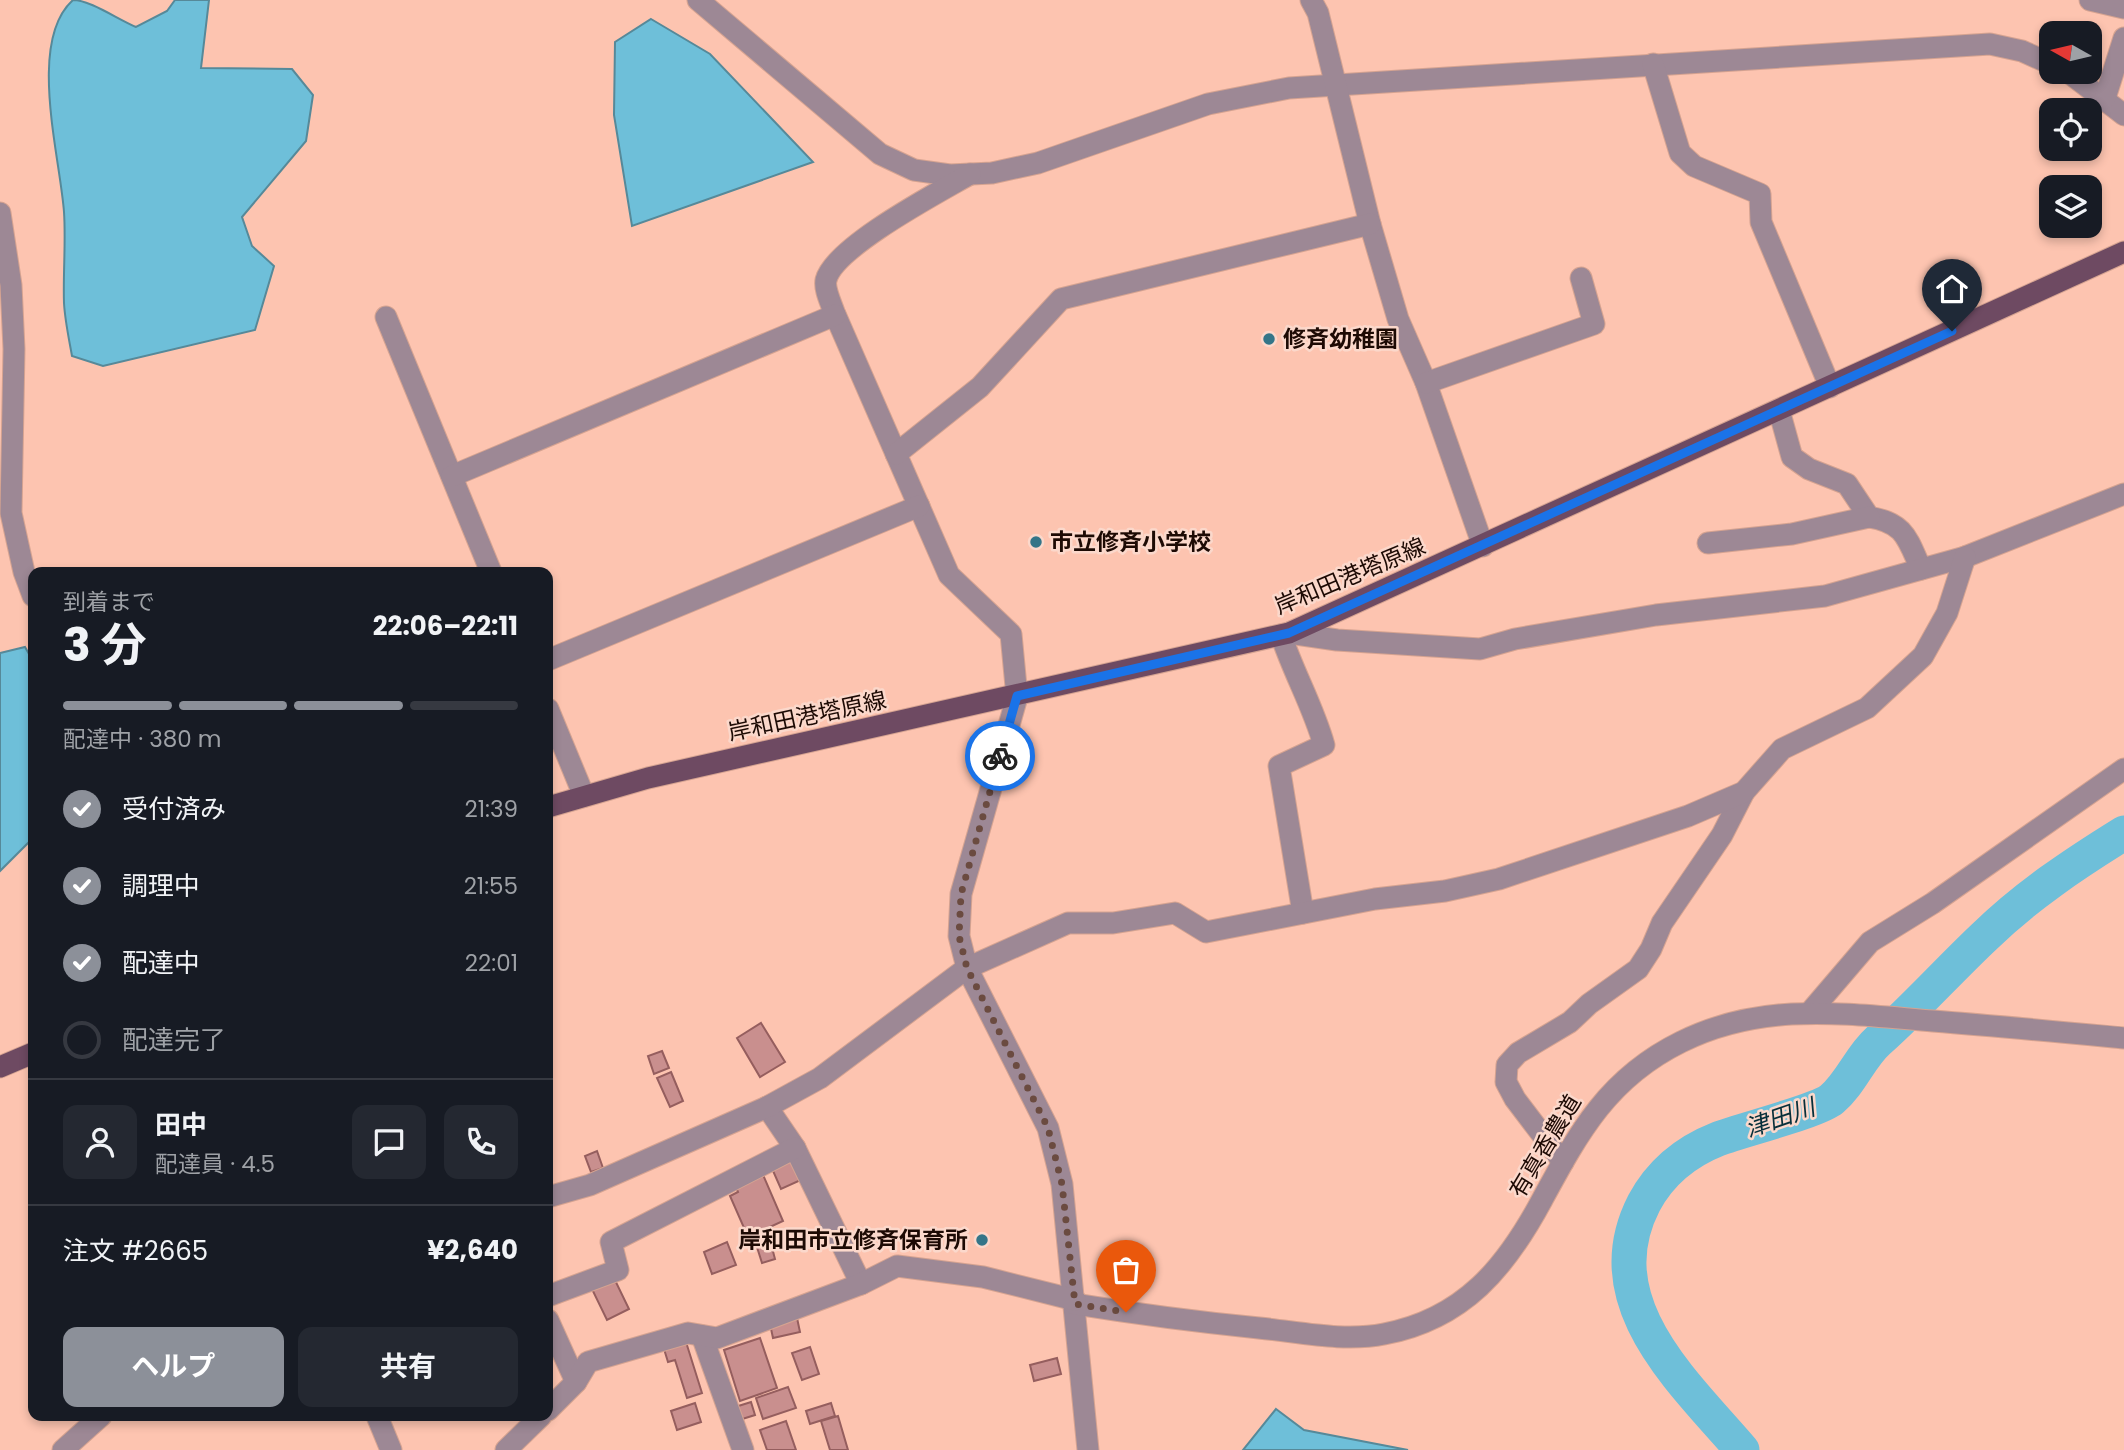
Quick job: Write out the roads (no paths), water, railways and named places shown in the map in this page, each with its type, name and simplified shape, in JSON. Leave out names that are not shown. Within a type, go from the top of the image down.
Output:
[{"type":"main road","name":"岸和田港塔原線","points":[[553,805],[648,778],[1285,634],[2124,252]]},
{"type":"main road","points":[[0,1067],[28,1054]]},
{"type":"street","points":[[698,0],[880,154],[914,170],[950,175],[992,173],[1038,163],[1208,104],[1335,83],[1990,44],[2022,51],[2039,59]]},
{"type":"street","points":[[1311,0],[1318,13],[1370,224],[1398,319],[1426,383],[1483,546]]},
{"type":"street","points":[[2090,0],[2124,8]]},
{"type":"street","points":[[2105,98],[2124,38]]},
{"type":"street","points":[[1653,64],[1680,153],[1694,166],[1760,194],[1761,222],[1830,387]]},
{"type":"street","points":[[2085,84],[2124,115]]},
{"type":"street","points":[[970,174],[887,221],[830,270],[825,283],[835,315],[949,575],[1011,634],[1017,696],[961,894],[959,936],[967,968],[1048,1128],[1057,1156],[1075,1302],[1088,1450]]},
{"type":"street","points":[[0,213],[11,285],[14,349],[11,513],[28,583]]},
{"type":"street","points":[[896,454],[980,387],[1061,299],[1370,224]]},
{"type":"street","points":[[1426,383],[1594,324],[1581,278]]},
{"type":"street","points":[[452,476],[835,315]]},
{"type":"street","points":[[386,317],[489,567]]},
{"type":"street","points":[[1779,410],[1792,457],[1809,469],[1847,484],[1869,517]]},
{"type":"street","points":[[1303,913],[1279,766],[1324,745],[1315,713],[1296,680],[1285,634],[1480,649],[1515,639],[1656,615],[1825,596],[1965,557],[2124,494]]},
{"type":"street","points":[[553,658],[919,506]]},
{"type":"street","points":[[1708,543],[1792,534],[1869,517],[1889,520],[1905,534],[1921,569]]},
{"type":"street","points":[[1563,1162],[1515,1099],[1506,1082],[1507,1065],[1518,1053],[1570,1023],[1589,1004],[1638,969],[1676,900],[1722,835],[1744,792],[1782,749],[1867,708],[1923,656],[1947,613],[1965,557]]},
{"type":"street","points":[[553,721],[584,796]]},
{"type":"street","points":[[1811,1011],[1870,942],[1933,903],[2124,769]]},
{"type":"street","points":[[553,1196],[590,1185],[767,1107],[820,1078],[967,968],[1069,923],[1113,923],[1175,913],[1206,932],[1375,898],[1445,891],[1499,879],[1688,816],[1744,792]]},
{"type":"street","name":"有真香農道","points":[[553,1404],[576,1382],[588,1362],[688,1334],[717,1338],[861,1284],[897,1266],[983,1278],[1075,1302],[1152,1317],[1339,1337],[1382,1335],[1417,1326],[1453,1307],[1489,1281],[1525,1231],[1581,1128],[1606,1096],[1646,1061],[1716,1027],[1751,1018],[1811,1011],[2124,1038]]},
{"type":"street","points":[[767,1107],[795,1148],[861,1284]]},
{"type":"street","points":[[553,1294],[618,1270],[611,1242],[795,1148]]},
{"type":"street","points":[[553,1331],[576,1382]]},
{"type":"street","points":[[702,1336],[743,1450]]},
{"type":"street","points":[[62,1450],[95,1421]]},
{"type":"street","points":[[379,1421],[391,1450]]},
{"type":"street","points":[[511,1448],[536,1421]]},
{"type":"water","points":[[73,0],[95,6],[136,27],[167,11],[175,0],[209,0],[201,68],[292,69],[313,95],[306,141],[242,217],[252,246],[274,266],[255,330],[103,366],[72,356],[64,292],[64,212],[53,131],[49,70],[52,43],[59,19]]},
{"type":"water","points":[[651,19],[710,54],[813,162],[632,226],[614,115],[615,42]]},
{"type":"water","points":[[25,647],[28,652],[28,843],[0,871],[0,653]]},
{"type":"water","points":[[1276,1409],[1304,1430],[1408,1450],[1243,1450]]},
{"type":"waterway","name":"津田川","points":[[1742,1450],[1672,1368],[1652,1338],[1637,1306],[1630,1274],[1631,1239],[1650,1192],[1684,1157],[1706,1144],[1812,1109],[1832,1099],[1872,1047],[2000,922],[2051,881],[2124,833]]},
{"type":"place","name":"修斉幼稚園","points":[[1269,339]]},
{"type":"place","name":"市立修斉小学校","points":[[1036,542]]},
{"type":"place","name":"岸和田市立修斉保育所","points":[[982,1240]]}]
